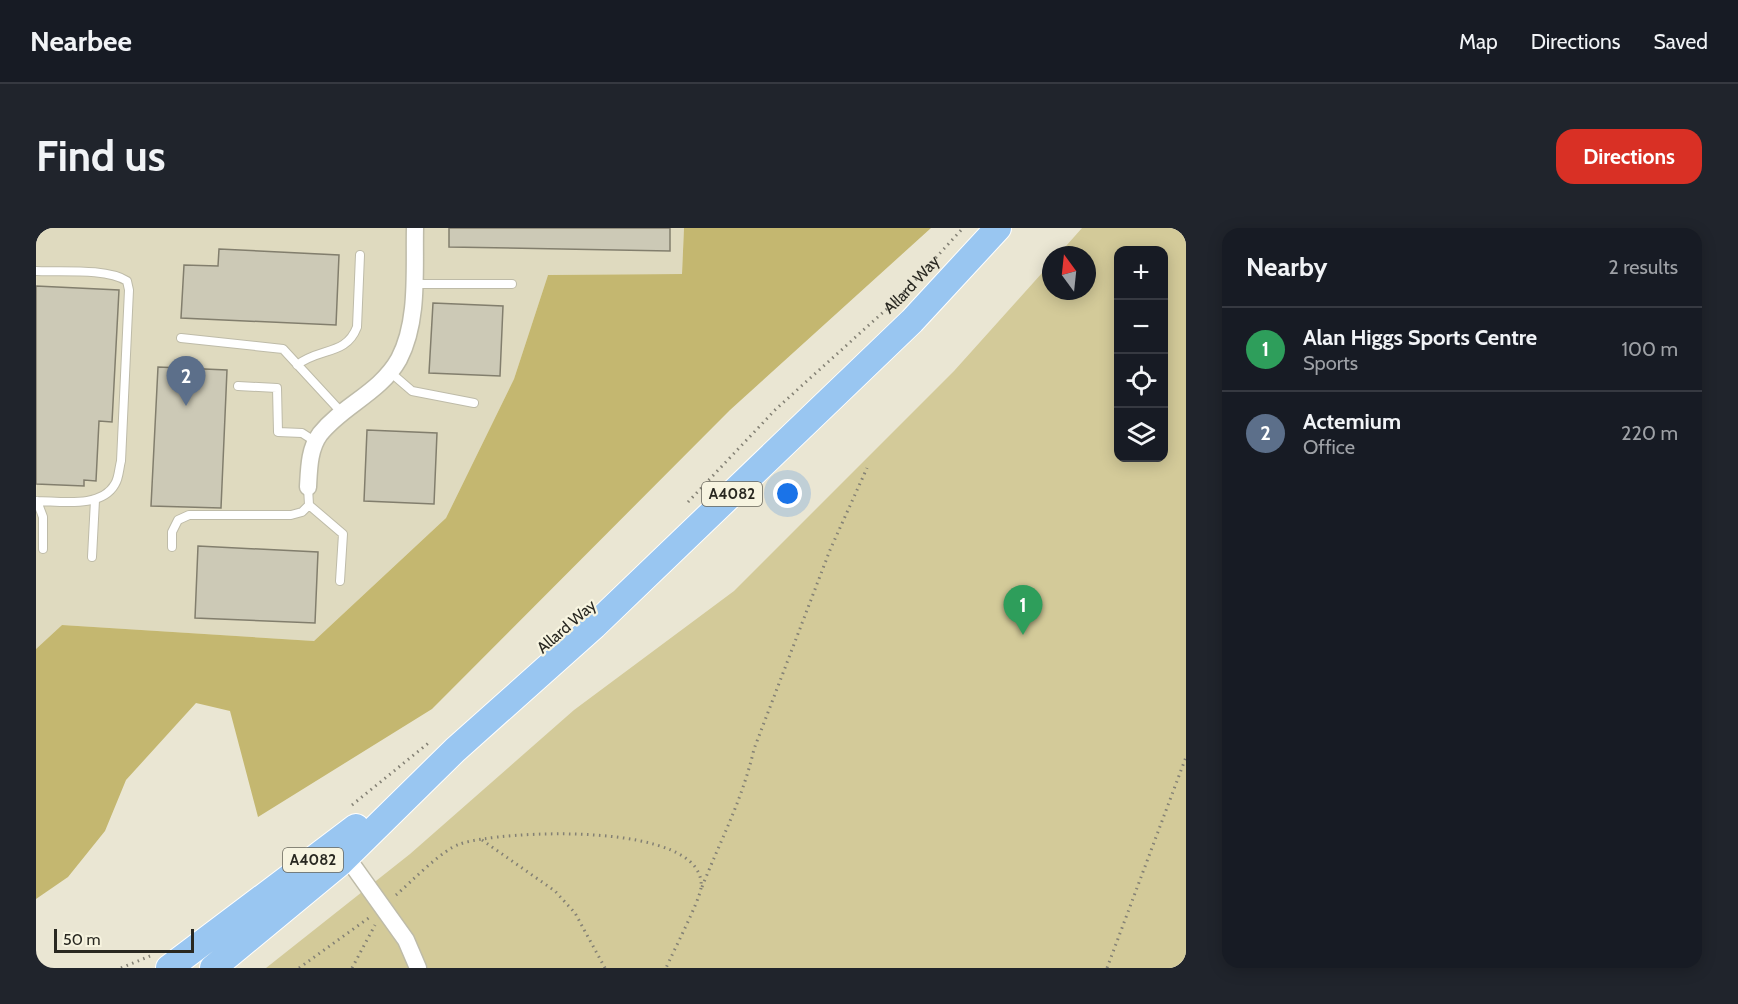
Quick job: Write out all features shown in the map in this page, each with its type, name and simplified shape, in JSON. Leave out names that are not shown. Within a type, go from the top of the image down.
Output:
[{"type":"main road","name":"Allard Way","points":[[163,960],[594,626],[912,321],[999,228]]},
{"type":"main road","name":"Allard Way","points":[[213,968],[283,912],[346,856],[444,744]]},
{"type":"street","points":[[308,487],[310,458],[319,435],[383,382],[400,358],[410,326],[414,284],[414,228]]},
{"type":"street","points":[[346,856],[406,940],[418,968]]},
{"type":"lane","points":[[297,365],[309,355],[335,350],[354,336],[357,327],[360,255]]},
{"type":"lane","points":[[36,271],[104,274],[127,280],[121,461],[116,483],[107,493],[95,500],[36,501],[44,517],[43,549]]},
{"type":"lane","points":[[414,284],[512,284]]},
{"type":"lane","points":[[181,338],[282,349],[343,414]]},
{"type":"lane","points":[[390,372],[412,391],[474,403]]},
{"type":"lane","points":[[238,386],[277,388],[278,432],[302,433],[316,442]]},
{"type":"lane","points":[[308,487],[309,505],[343,534],[340,581]]},
{"type":"lane","points":[[92,557],[95,500]]},
{"type":"lane","points":[[172,547],[172,532],[178,520],[189,515],[291,515],[302,512],[309,505]]},
{"type":"path","name":"Allard Way","points":[[686,505],[776,409],[900,297],[963,228]]},
{"type":"path","points":[[666,968],[717,848],[734,816],[754,749],[830,550],[867,468]]},
{"type":"path","points":[[350,806],[444,744]]},
{"type":"path","points":[[1107,968],[1186,757]]},
{"type":"path","points":[[299,968],[383,907],[458,844],[481,839],[556,833],[613,836],[660,845],[688,860],[698,871],[701,888]]},
{"type":"path","points":[[481,839],[555,891],[575,913],[605,968]]},
{"type":"path","points":[[352,968],[383,907]]},
{"type":"path","points":[[121,968],[163,960]]},
{"type":"shaded area","points":[[36,228],[684,228],[682,274],[548,275],[514,379],[446,518],[314,641],[62,625],[36,649]]},
{"type":"shaded area","points":[[684,228],[931,228],[730,410],[432,709],[258,817],[230,711],[196,703],[126,780],[105,831],[68,877],[36,899],[36,649],[62,625],[314,641],[446,518],[514,379],[548,275],[682,274]]},
{"type":"shaded area","points":[[1082,228],[1186,228],[1186,968],[266,968],[410,854],[574,710],[734,591],[954,371],[1042,273],[1042,300],[1096,300],[1096,246],[1066,246]]},
{"type":"building","points":[[449,228],[670,228],[670,251],[449,247]]},
{"type":"building","points":[[219,249],[339,255],[336,325],[181,318],[184,265],[218,266]]},
{"type":"building","points":[[36,286],[119,290],[112,422],[99,421],[96,481],[84,480],[84,486],[36,484]]},
{"type":"building","points":[[433,303],[503,306],[500,376],[429,373]]},
{"type":"building","points":[[158,367],[227,370],[221,508],[151,506]]},
{"type":"building","points":[[367,430],[437,433],[434,504],[364,501]]},
{"type":"building","points":[[198,546],[318,552],[315,623],[195,618]]},
{"type":"place","name":"Actemium","points":[[186,406]]},
{"type":"place","name":"Alan Higgs Sports Centre","points":[[1023,635]]}]
